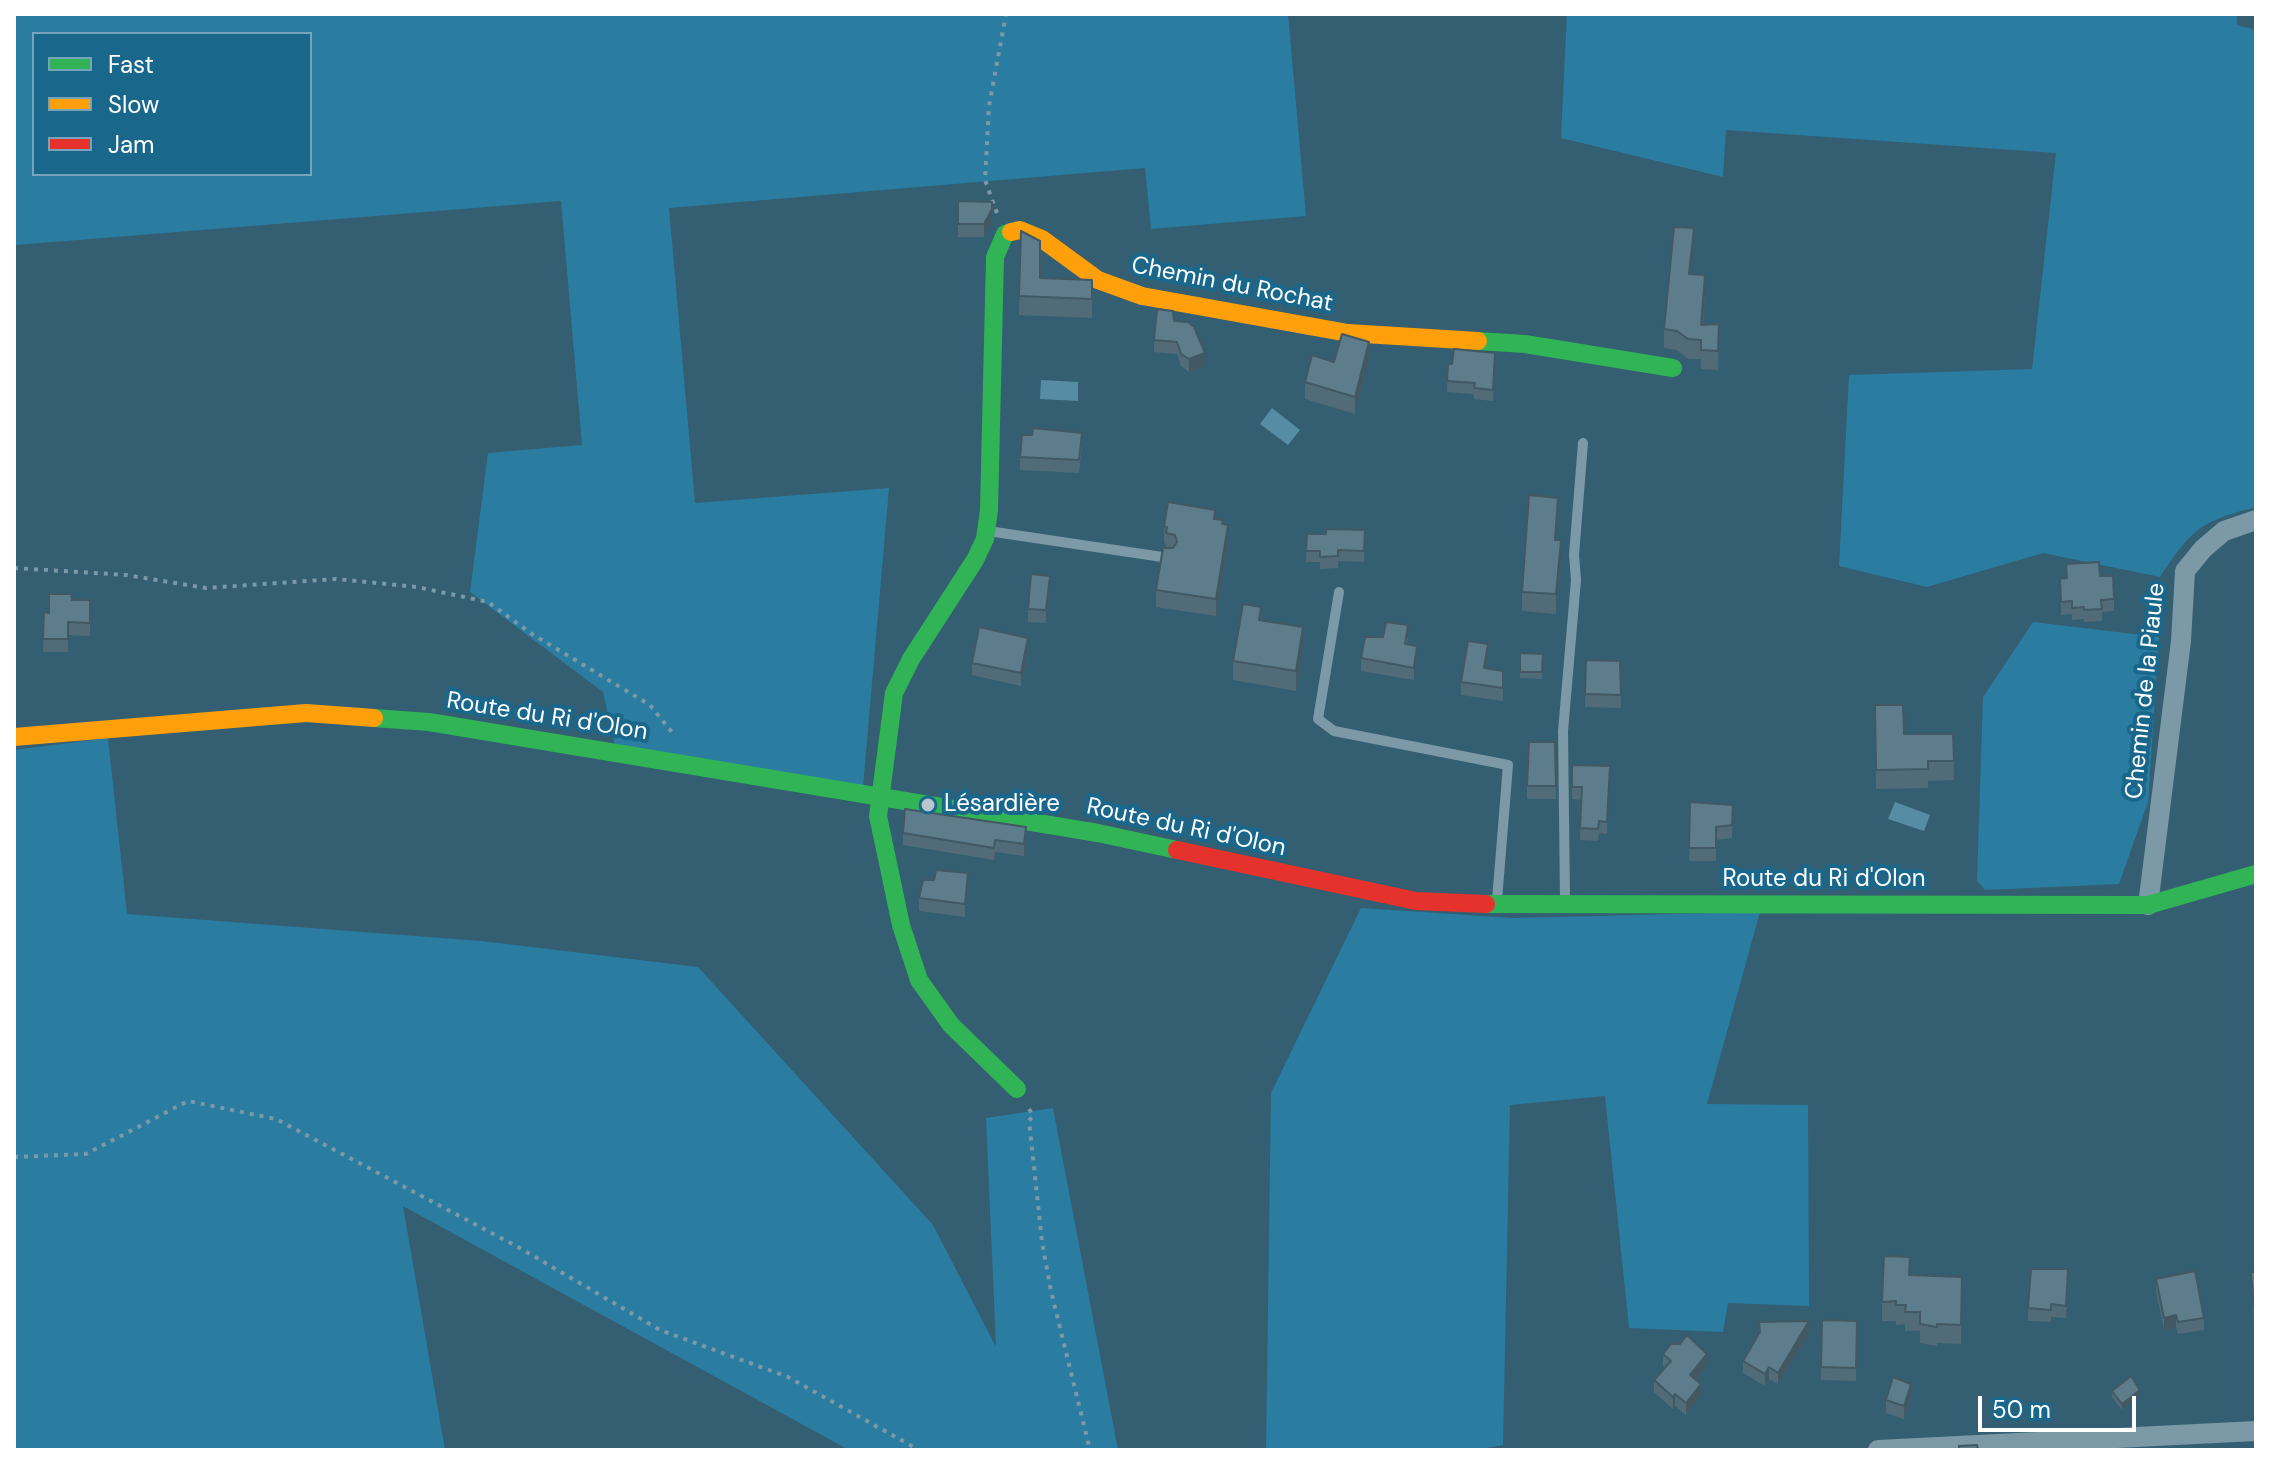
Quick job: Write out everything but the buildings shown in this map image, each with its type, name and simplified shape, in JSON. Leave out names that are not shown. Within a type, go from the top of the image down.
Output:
[{"type":"street","name":"Chemin du Rochat","points":[[1005,234],[1020,230],[1042,239],[1098,280],[1142,296],[1179,304],[1348,333],[1525,344],[1673,368]]},
{"type":"street","points":[[1005,234],[995,257],[989,510],[985,539],[975,560],[911,659],[894,693],[878,816],[901,925],[919,980],[951,1025],[1017,1089]]},
{"type":"street","name":"Chemin de la Piaule","points":[[2148,905],[2181,641],[2185,571],[2203,549],[2224,531],[2256,520]]},
{"type":"street","name":"Route du Ri d'Olon","points":[[14,737],[306,713],[429,722],[1098,833],[1416,901],[1497,904],[2148,905],[2256,874]]},
{"type":"street","points":[[1878,1450],[2256,1431]]},
{"type":"lane","points":[[1566,904],[1563,731],[1576,580],[1574,555],[1583,443]]},
{"type":"lane","points":[[986,530],[1169,558]]},
{"type":"lane","points":[[1339,592],[1318,719],[1334,731],[1508,765],[1497,904]]},
{"type":"path","points":[[1005,234],[985,180],[989,106],[1006,14]]},
{"type":"path","points":[[14,568],[126,575],[206,588],[336,579],[417,587],[488,602],[532,634],[650,705],[697,765]]},
{"type":"path","points":[[1017,1089],[1033,1115],[1029,1121],[1042,1242],[1090,1450]]},
{"type":"path","points":[[14,1157],[86,1154],[188,1101],[276,1119],[518,1247],[660,1330],[788,1377],[919,1450]]},
{"type":"shaded area","points":[[14,14],[1288,14],[1306,216],[1151,229],[1145,168],[669,208],[695,503],[889,488],[863,787],[615,746],[603,692],[470,592],[488,453],[582,445],[561,201],[16,245]]},
{"type":"shaded area","points":[[1567,14],[2237,14],[2237,25],[2256,30],[2256,507],[2221,518],[2199,530],[2180,548],[2160,577],[2043,553],[1927,587],[1839,566],[1849,375],[2032,369],[2056,153],[1726,130],[1723,177],[1561,138]]},
{"type":"shaded area","points":[[1041,380],[1078,382],[1078,401],[1040,399]]},
{"type":"shaded area","points":[[1272,408],[1300,430],[1288,445],[1260,424]]},
{"type":"shaded area","points":[[2033,622],[2159,637],[2148,802],[2119,884],[1985,890],[1977,881],[1983,697]]},
{"type":"shaded area","points":[[108,738],[127,914],[481,941],[698,967],[933,1225],[996,1347],[986,1118],[1053,1108],[1118,1450],[849,1450],[403,1206],[445,1450],[14,1450],[14,750]]},
{"type":"shaded area","points":[[1895,802],[1930,815],[1924,831],[1888,819]]},
{"type":"shaded area","points":[[1361,908],[1513,918],[1760,912],[1707,1104],[1808,1105],[1809,1306],[1728,1303],[1723,1332],[1629,1328],[1605,1096],[1510,1105],[1503,1445],[1475,1450],[1266,1450],[1271,1093]]},
{"type":"traffic: fast","points":[[1011,232],[1005,234],[995,257],[989,510],[985,539],[975,560],[911,659],[894,693],[878,816],[901,925],[919,980],[951,1025],[1017,1089]]},
{"type":"traffic: fast","points":[[1478,341],[1525,344],[1673,368]]},
{"type":"traffic: fast","points":[[374,718],[429,722],[1098,833],[1177,850]]},
{"type":"traffic: fast","points":[[1486,904],[2148,905],[2256,874]]},
{"type":"traffic: slow","points":[[1011,232],[1020,230],[1042,239],[1098,280],[1142,296],[1348,333],[1478,341]]},
{"type":"traffic: slow","points":[[14,737],[306,713],[374,718]]},
{"type":"traffic: jam","points":[[1177,850],[1416,901],[1486,904]]},
{"type":"place","name":"Lésardière","points":[[928,805]]}]
